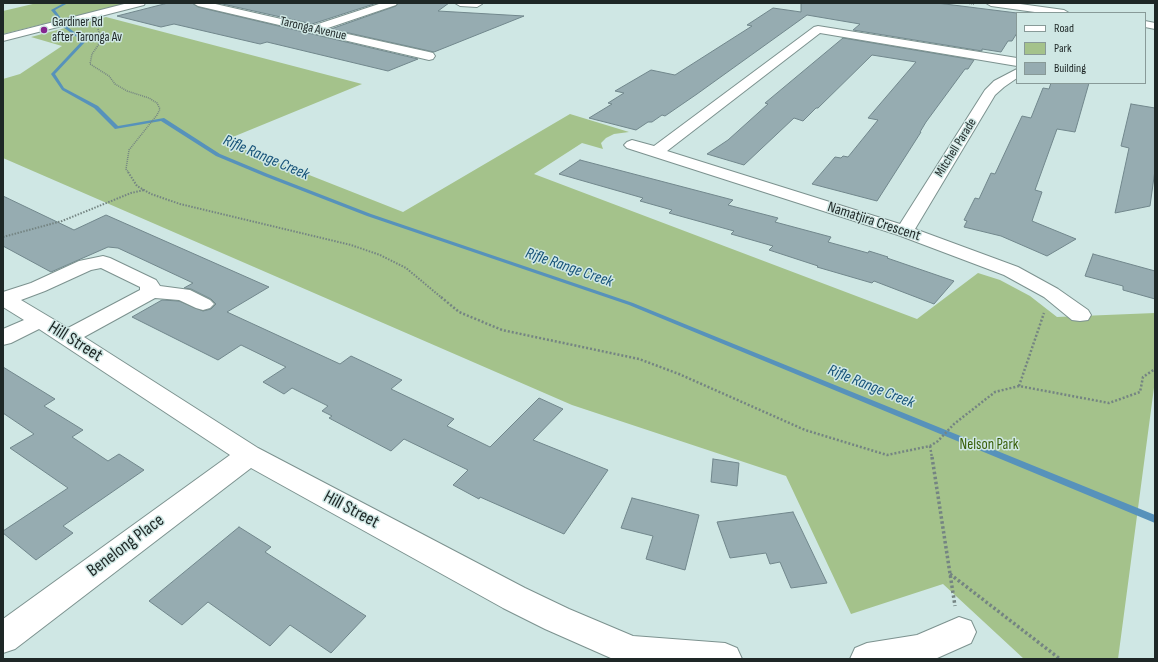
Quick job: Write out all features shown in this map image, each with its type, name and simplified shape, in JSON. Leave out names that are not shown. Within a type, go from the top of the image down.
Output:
[{"type":"street","points":[[3,38],[140,3]]},
{"type":"street","name":"Taronga Avenue","points":[[198,3],[429,56]]},
{"type":"street","points":[[313,29],[392,3]]},
{"type":"street","points":[[460,3],[477,4]]},
{"type":"street","points":[[991,3],[1057,12]]},
{"type":"street","points":[[656,152],[818,29],[1016,62]]},
{"type":"street","name":"Mitchell Parade","points":[[904,231],[990,93],[999,84],[1016,74]]},
{"type":"street","name":"Namatjira Crescent","points":[[632,145],[904,231],[1011,272],[1051,293],[1080,315]]},
{"type":"street","points":[[4,299],[38,287],[86,265],[92,255],[103,262],[149,284],[151,292]]},
{"type":"street","points":[[68,336],[151,292],[183,294],[203,304]]},
{"type":"street","name":"Hill Street","points":[[4,299],[68,336],[249,455],[514,598],[630,655],[725,659]]},
{"type":"street","points":[[3,338],[40,320]]},
{"type":"street","name":"Benelong Place","points":[[3,638],[249,455]]},
{"type":"street","points":[[867,659],[919,650],[959,632]]},
{"type":"path","points":[[85,17],[96,23],[100,35],[99,44],[92,54],[90,64],[109,76],[115,84],[126,91],[149,98],[157,103],[160,109],[147,129],[129,150],[126,169],[137,186],[151,194],[180,204],[351,245],[380,254],[406,268],[459,312],[502,330],[639,359],[679,374],[805,430],[887,455],[930,446],[995,392],[1019,386],[1109,403],[1140,392],[1143,377],[1155,369]]},
{"type":"path","points":[[3,237],[62,221],[125,195],[144,190]]},
{"type":"path","points":[[1019,386],[1051,293]]},
{"type":"path","points":[[930,446],[959,632]]},
{"type":"path","points":[[950,574],[1060,659]]},
{"type":"green space","points":[[37,3],[128,3],[3,34],[3,11]]},
{"type":"green space","name":"Nelson Park","points":[[106,17],[362,84],[223,141],[403,212],[570,114],[629,132],[614,134],[606,138],[601,143],[603,149],[582,143],[534,174],[917,319],[978,273],[1000,280],[1030,296],[1057,317],[1155,313],[1155,380],[1118,659],[1024,659],[943,584],[851,614],[786,476],[572,405],[3,158],[3,79],[20,74],[62,46],[31,37]]},
{"type":"building","points":[[168,3],[192,3],[198,7],[418,59],[388,71],[267,42],[260,44],[174,24],[161,27],[117,16]]},
{"type":"building","points":[[218,3],[377,3],[312,24]]},
{"type":"building","points":[[398,3],[449,3],[438,11],[524,16],[434,52],[331,29],[396,6]]},
{"type":"building","points":[[801,3],[937,3],[1016,13],[1016,35],[1012,41],[1008,41],[1001,52],[982,49],[982,51],[853,30],[860,24],[807,15],[665,116],[662,115],[636,130],[589,118],[612,104],[608,103],[624,93],[615,91],[651,70],[675,75],[752,26],[747,25],[773,8],[801,12]]},
{"type":"building","points":[[843,38],[974,60],[968,69],[965,69],[926,122],[877,201],[812,184],[835,157],[848,157],[878,120],[868,118],[916,62],[872,55],[803,121],[794,118],[744,165],[707,154],[728,140],[768,104],[765,103]]},
{"type":"building","points":[[1051,84],[1089,84],[1075,132],[1057,129],[1035,190],[1042,192],[1032,221],[1076,239],[1047,256],[1001,236],[964,227],[967,221],[964,220],[975,198],[979,199],[991,173],[995,174],[1022,116],[1031,118],[1043,88],[1049,89]]},
{"type":"building","points":[[1131,104],[1155,108],[1155,170],[1150,206],[1115,213],[1129,148],[1121,146]]},
{"type":"building","points":[[580,160],[733,200],[728,205],[778,218],[775,222],[831,237],[828,242],[868,253],[869,251],[954,281],[934,304],[874,281],[872,283],[817,267],[818,266],[769,250],[773,246],[731,234],[734,231],[669,213],[672,210],[640,201],[643,198],[559,174]]},
{"type":"building","points":[[3,196],[74,230],[106,215],[269,287],[227,312],[340,364],[351,356],[402,380],[391,389],[454,419],[447,426],[490,447],[539,398],[563,409],[533,440],[608,470],[564,534],[480,497],[479,499],[453,485],[468,470],[404,439],[391,451],[329,418],[332,416],[322,411],[328,406],[292,388],[284,394],[263,382],[286,367],[241,345],[218,360],[132,317],[162,300],[179,301],[203,311],[211,309],[216,304],[211,299],[191,289],[184,288],[193,283],[118,248],[108,247],[51,272],[3,246]]},
{"type":"building","points":[[1093,254],[1155,271],[1155,299],[1123,290],[1123,286],[1085,276]]},
{"type":"building","points":[[3,367],[55,399],[44,406],[83,430],[72,437],[108,461],[119,454],[144,470],[63,526],[73,533],[36,560],[3,533],[3,531],[68,488],[10,448],[34,434],[3,413]]},
{"type":"building","points":[[713,459],[739,463],[737,486],[711,482]]},
{"type":"building","points":[[632,498],[699,515],[685,570],[646,559],[653,536],[621,528]]},
{"type":"building","points":[[793,512],[827,583],[791,588],[780,562],[770,564],[766,553],[730,558],[717,522]]},
{"type":"building","points":[[239,527],[271,547],[265,552],[366,616],[331,653],[290,625],[270,646],[208,602],[182,625],[149,601]]},
{"type":"waterway","name":"Rifle Range Creek","points":[[61,21],[53,10],[66,3]]},
{"type":"waterway","name":"Rifle Range Creek","points":[[64,26],[84,41],[53,74],[63,89],[96,107],[117,128],[162,119],[218,155],[266,175],[369,215],[631,304],[1155,519]]},
{"type":"place","name":"Gardiner Rd after Taronga Av","points":[[44,30]]}]
